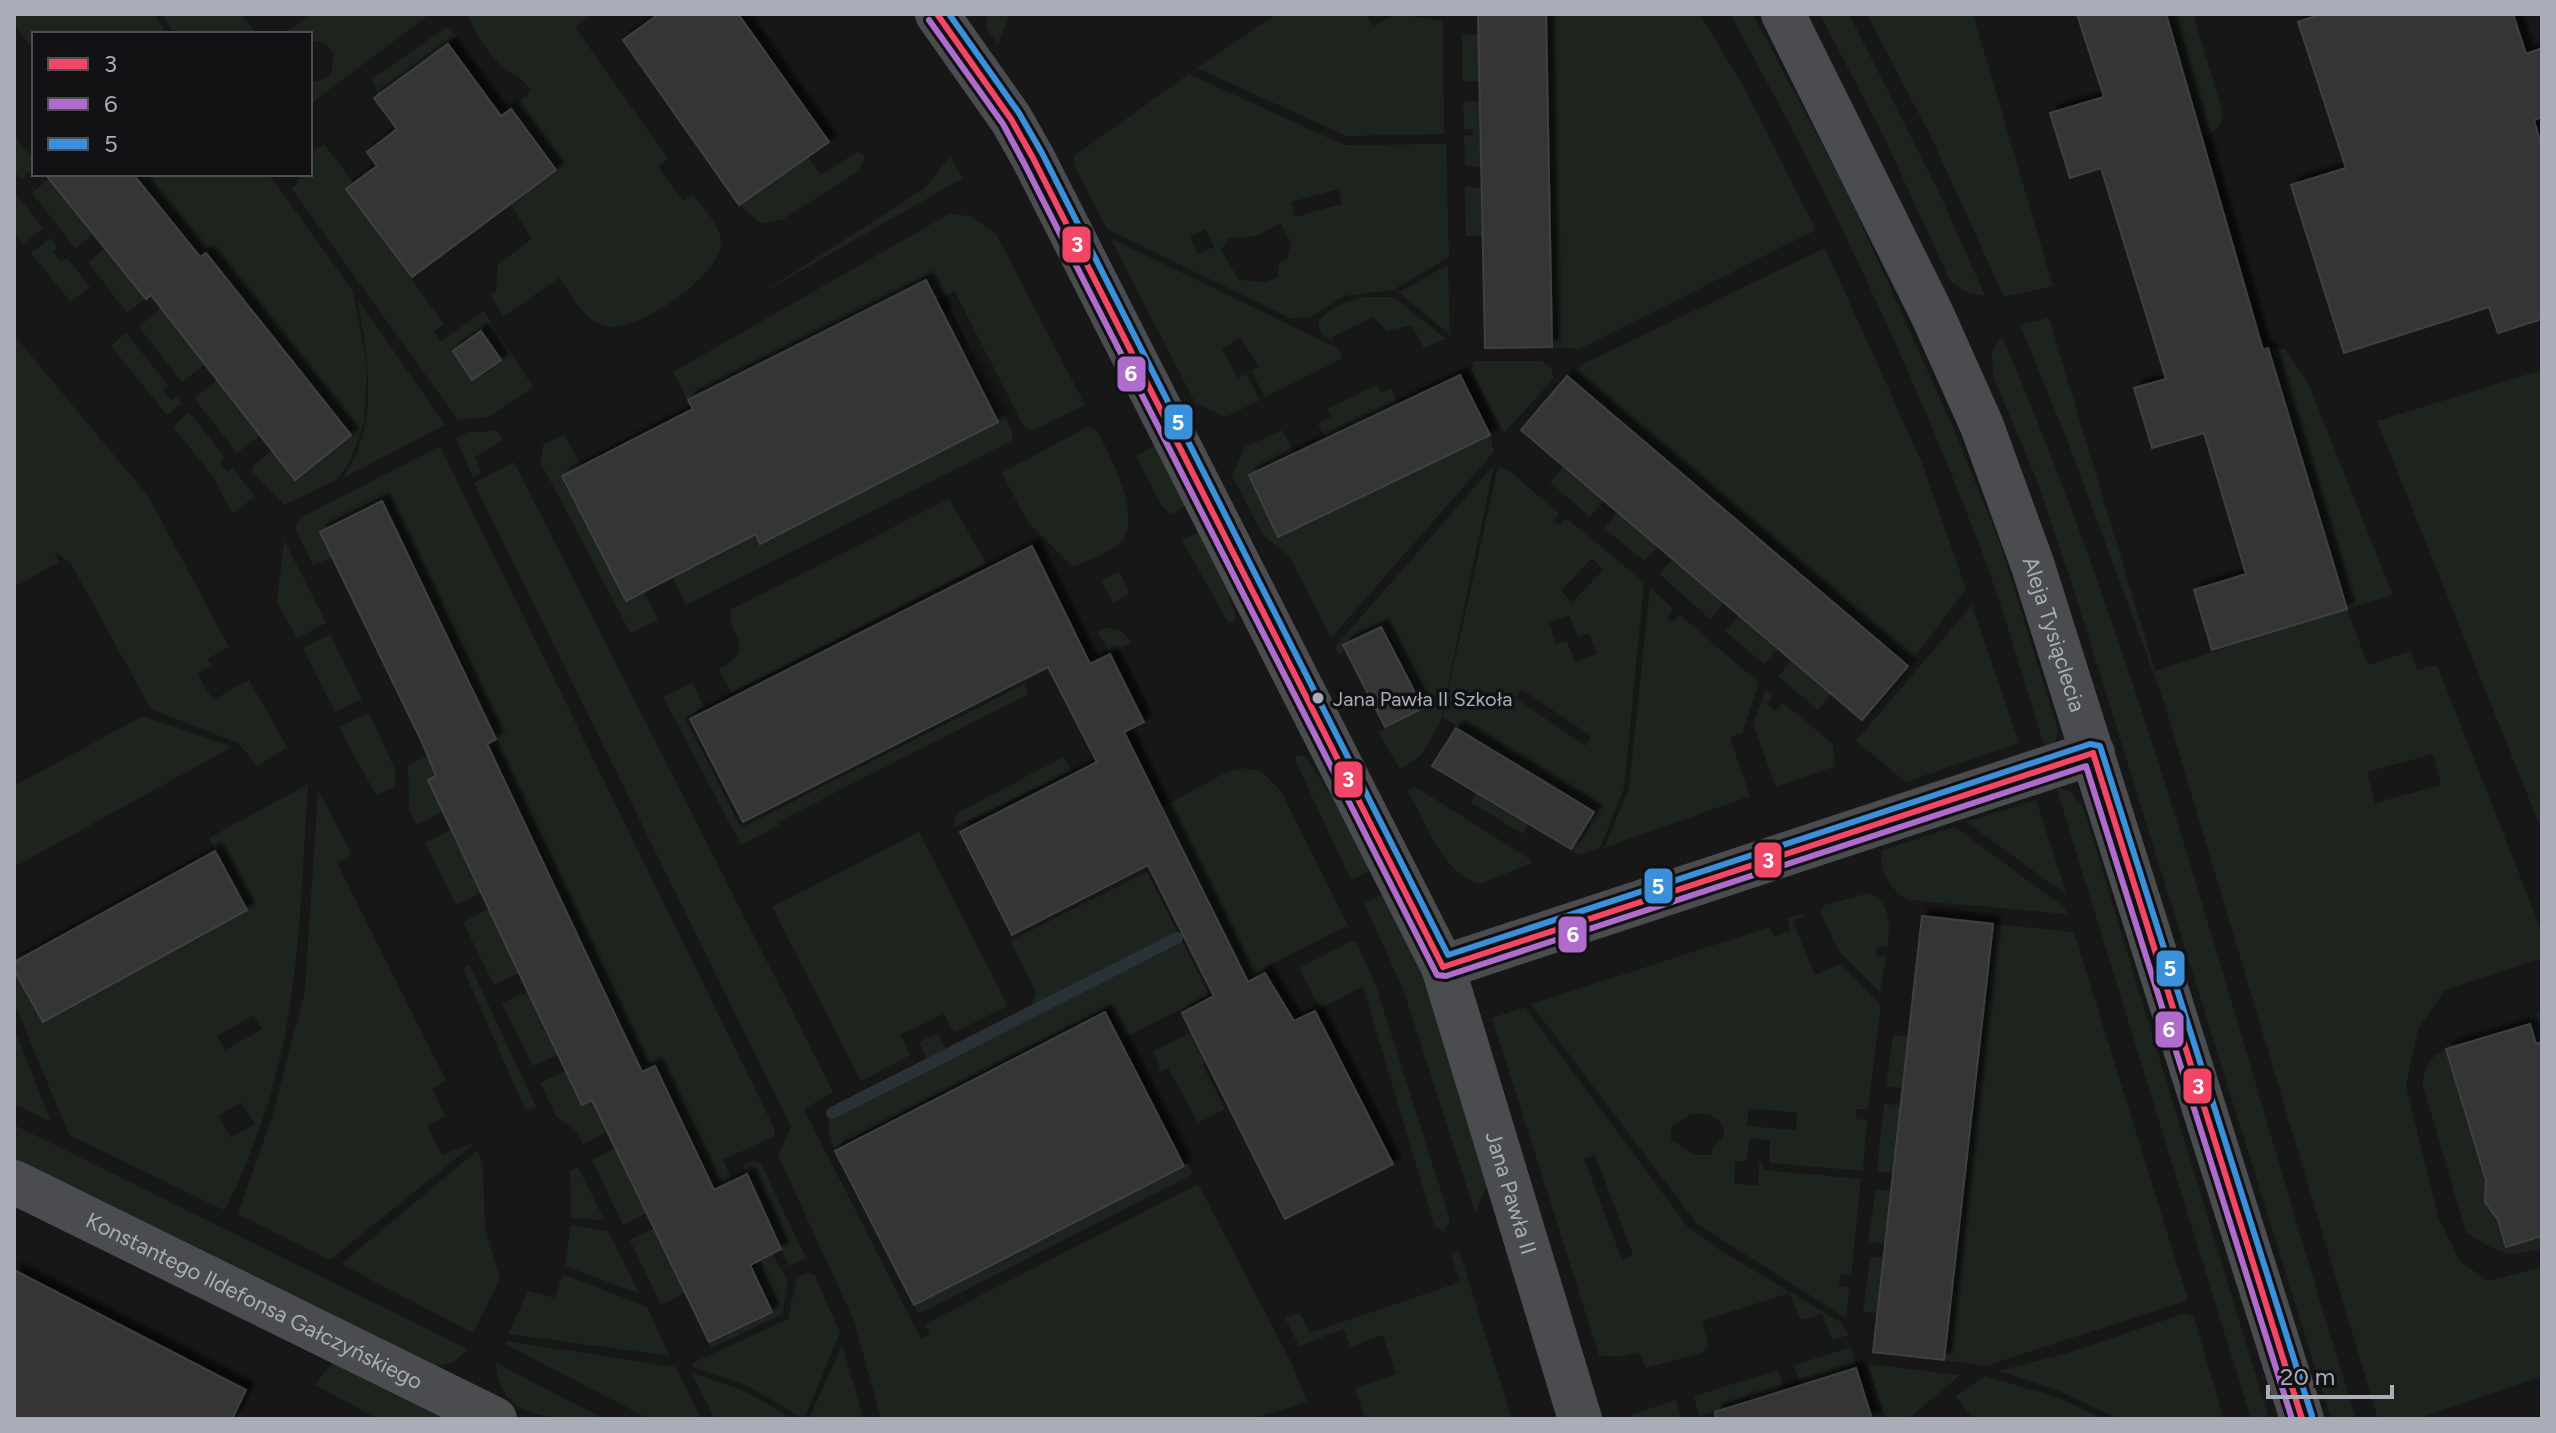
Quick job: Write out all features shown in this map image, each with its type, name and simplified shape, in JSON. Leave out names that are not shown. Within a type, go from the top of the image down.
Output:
[{"type":"street","name":"Jana Pawła II","points":[[937,14],[1011,119],[1033,158],[1443,967],[1580,1419]]},
{"type":"street","name":"Aleja Tysiąclecia","points":[[1783,14],[1932,314],[1982,426],[2033,566],[2302,1419]]},
{"type":"street","points":[[1443,967],[2093,753]]},
{"type":"street","name":"Konstantego Ildefonsa Gałczyńskiego","points":[[14,1182],[495,1419]]},
{"type":"shaded area","points":[[14,14],[154,14],[166,32],[32,32],[32,48],[14,25]]},
{"type":"shaded area","points":[[161,14],[241,14],[254,32],[174,32]]},
{"type":"shaded area","points":[[311,14],[430,14],[312,102],[312,82],[321,81],[331,74],[334,54],[325,43],[312,41],[312,32],[287,32]]},
{"type":"shaded area","points":[[468,14],[592,14],[575,27],[668,159],[658,167],[683,201],[693,195],[720,236],[718,255],[708,270],[656,312],[619,326],[605,326],[584,313],[559,278],[504,316],[490,295],[496,291],[498,264],[532,239],[510,204],[556,170],[511,109],[531,91],[493,57],[477,35]]},
{"type":"shaded area","points":[[987,14],[1010,14],[998,45],[986,28]]},
{"type":"shaded area","points":[[1277,14],[1365,14],[1373,26],[1396,14],[1443,21],[1444,134],[1346,136],[1197,68]]},
{"type":"shaded area","points":[[1546,14],[1700,14],[1745,89],[1816,230],[1579,349],[1552,347]]},
{"type":"shaded area","points":[[1730,14],[1752,14],[1763,33],[1847,192],[1952,425],[2000,543],[2058,730],[2055,742],[2045,748],[1991,576],[1926,414],[1833,211]]},
{"type":"shaded area","points":[[1820,14],[1849,14],[1943,201],[1985,296],[1966,292],[1950,281],[1887,143]]},
{"type":"shaded area","points":[[1867,14],[1973,14],[2053,286],[2004,297],[1932,139]]},
{"type":"shaded area","points":[[2166,14],[2193,14],[2223,113],[2219,126],[2204,138]]},
{"type":"shaded area","points":[[447,27],[458,36],[378,95],[372,79]]},
{"type":"shaded area","points":[[1462,34],[1479,35],[1480,82],[1462,81]]},
{"type":"shaded area","points":[[1189,74],[1344,145],[1446,144],[1449,257],[1393,290],[1344,296],[1313,316],[1292,319],[1107,229],[1074,165],[1074,156]],"holes":[[[1338,189],[1342,204],[1295,217],[1291,202]],[[1280,223],[1291,242],[1287,259],[1279,264],[1277,277],[1265,282],[1239,280],[1221,250],[1228,238],[1257,236]],[[1206,229],[1214,247],[1197,254],[1190,236]]]},
{"type":"shaded area","points":[[1463,101],[1480,102],[1482,167],[1465,166],[1464,136],[1473,135],[1472,129],[1464,129]]},
{"type":"shaded area","points":[[14,135],[32,158],[32,170],[21,179],[14,171]]},
{"type":"shaded area","points":[[324,144],[354,183],[346,189],[444,324],[434,331],[441,341],[484,311],[533,387],[489,417],[458,420],[291,188],[297,184],[299,176],[312,176],[312,153]],"holes":[[[481,332],[501,360],[472,379],[453,351]]]},
{"type":"shaded area","points":[[857,152],[865,156],[859,171],[783,219],[762,224],[739,205],[808,157],[821,175]]},
{"type":"shaded area","points":[[950,156],[963,178],[757,296],[925,188]]},
{"type":"shaded area","points":[[135,176],[270,176],[353,291],[367,366],[364,423],[349,463],[336,480],[284,505],[252,471],[253,466],[272,450],[295,480],[351,435],[206,253],[200,257]]},
{"type":"shaded area","points":[[49,179],[93,234],[76,249],[32,193]]},
{"type":"shaded area","points":[[1465,187],[1482,188],[1483,236],[1466,236]]},
{"type":"shaded area","points":[[14,192],[43,228],[23,244],[14,232]]},
{"type":"shaded area","points":[[949,214],[970,216],[996,234],[1085,405],[1031,431],[1022,424],[955,291],[936,300],[926,281],[688,400],[673,372]]},
{"type":"shaded area","points":[[50,238],[58,247],[53,252],[61,262],[67,258],[90,287],[71,302],[31,253]]},
{"type":"shaded area","points":[[1110,238],[1337,348],[1343,358],[1265,397],[1251,371],[1259,367],[1240,337],[1222,349],[1238,378],[1246,374],[1260,400],[1226,417],[1196,404]]},
{"type":"shaded area","points":[[105,248],[145,299],[127,313],[88,262]]},
{"type":"shaded area","points":[[1825,248],[1922,463],[1966,589],[1908,666],[1567,376],[1581,365]]},
{"type":"shaded area","points":[[1448,265],[1450,335],[1399,292]]},
{"type":"shaded area","points":[[1366,297],[1393,297],[1446,339],[1424,348],[1412,325],[1387,331],[1373,317],[1332,337],[1333,340],[1322,333],[1319,320],[1324,315],[1340,305]]},
{"type":"shaded area","points":[[357,298],[445,425],[343,478],[363,436],[367,413],[365,344]]},
{"type":"shaded area","points":[[161,307],[205,364],[182,382],[139,327]]},
{"type":"shaded area","points":[[954,307],[1013,433],[1011,441],[686,605],[672,577],[756,534],[761,543],[998,423],[943,313]]},
{"type":"shaded area","points":[[2049,318],[2155,671],[2346,609],[2268,348],[2285,349],[2308,383],[2393,595],[2347,609],[2368,665],[2411,651],[2417,670],[2437,665],[2542,932],[2542,958],[2445,990],[2418,1029],[2406,1085],[2438,1217],[2460,1261],[2488,1281],[2542,1267],[2542,1376],[2417,1419],[2378,1419],[2163,699],[2068,442],[2020,325]],"holes":[[[2433,754],[2441,785],[2375,803],[2367,772]]]},
{"type":"shaded area","points":[[126,333],[168,385],[163,390],[172,401],[177,397],[182,403],[167,415],[111,346]]},
{"type":"shaded area","points":[[14,335],[148,496],[229,647],[207,659],[211,665],[197,674],[213,700],[249,680],[287,747],[258,766],[238,743],[151,709],[71,564],[54,551],[59,562],[14,587]]},
{"type":"shaded area","points":[[2002,336],[2056,468],[2150,737],[2356,1419],[2331,1419],[2073,587],[2036,478],[1993,376],[1992,351]]},
{"type":"shaded area","points":[[1474,361],[1542,361],[1551,368],[1554,378],[1504,433],[1471,369]]},
{"type":"shaded area","points":[[2542,370],[2542,831],[2377,421]]},
{"type":"shaded area","points":[[217,380],[260,435],[237,453],[194,398]]},
{"type":"shaded area","points":[[1377,385],[1381,393],[1391,388],[1398,404],[1326,439],[1318,424],[1331,417],[1327,409]]},
{"type":"shaded area","points":[[189,412],[225,458],[220,462],[227,472],[233,468],[255,497],[232,513],[212,475],[173,427]]},
{"type":"shaded area","points":[[1087,427],[1097,430],[1109,455],[1123,487],[1129,520],[1119,544],[1073,567],[1027,521],[1002,473]]},
{"type":"shaded area","points":[[1282,430],[1295,454],[1279,537],[1490,435],[1494,452],[1331,638],[1289,556],[1263,535],[1232,476],[1245,447]]},
{"type":"shaded area","points":[[498,431],[502,440],[475,457],[481,472],[473,478],[456,438],[468,432]]},
{"type":"shaded area","points":[[564,434],[581,466],[562,476],[587,524],[613,545],[600,552],[625,601],[644,591],[658,619],[631,634],[541,463],[543,445]]},
{"type":"shaded area","points":[[1160,443],[1187,504],[1173,514],[1163,508],[1136,456]]},
{"type":"shaded area","points":[[440,446],[774,1128],[774,1136],[723,1160],[738,1192],[720,1202],[656,1067],[642,1072],[487,744],[496,738],[382,502],[320,532],[333,557],[313,565],[295,528],[300,518]]},
{"type":"shaded area","points":[[514,462],[833,1092],[804,1109],[921,1339],[930,1334],[925,1324],[1198,1184],[1290,1360],[1307,1402],[1251,1419],[881,1419],[854,1321],[778,1155],[791,1127],[474,483]]},
{"type":"shaded area","points":[[1494,465],[1440,723],[1421,755],[1400,769],[1378,732],[1423,707],[1382,627],[1344,645],[1344,651],[1338,654],[1335,647]]},
{"type":"shaded area","points":[[1498,467],[1507,469],[1559,513],[1554,521],[1560,525],[1566,518],[1644,582],[1624,788],[1600,848],[1578,855],[1571,849],[1594,812],[1531,774],[1529,823],[1523,834],[1470,802],[1477,792],[1520,767],[1442,717]],"holes":[[[1592,558],[1603,570],[1572,602],[1561,591]],[[1569,615],[1578,637],[1589,633],[1597,654],[1575,662],[1567,641],[1556,644],[1549,622]],[[1521,689],[1591,736],[1586,746],[1515,698]]]},
{"type":"shaded area","points":[[1563,467],[1604,500],[1590,517],[1550,482]]},
{"type":"shaded area","points":[[949,499],[986,563],[731,693],[719,669],[732,661],[740,647],[731,619],[732,609]]},
{"type":"shaded area","points":[[1617,513],[1658,547],[1644,561],[1604,528]]},
{"type":"shaded area","points":[[1201,531],[1214,546],[1236,619],[1233,623],[1228,622],[1182,540]]},
{"type":"shaded area","points":[[284,540],[326,623],[297,638],[277,602]]},
{"type":"shaded area","points":[[1673,559],[1724,603],[1710,619],[1659,574]]},
{"type":"shaded area","points":[[1119,572],[1130,593],[1113,603],[1101,580]]},
{"type":"shaded area","points":[[1650,588],[1673,609],[1667,617],[1672,622],[1680,615],[1759,683],[1742,733],[1730,738],[1750,796],[1604,848],[1629,788]]},
{"type":"shaded area","points":[[1972,605],[2019,743],[1906,782],[1856,741]]},
{"type":"shaded area","points":[[1739,615],[1777,649],[1764,664],[1725,631]]},
{"type":"shaded area","points":[[1107,628],[1121,631],[1132,642],[1110,654],[1097,631]]},
{"type":"shaded area","points":[[330,634],[362,699],[335,712],[303,648]]},
{"type":"shaded area","points":[[1792,661],[1831,694],[1818,710],[1778,676]]},
{"type":"shaded area","points":[[692,683],[704,707],[685,718],[741,828],[1024,684],[1029,694],[777,822],[779,825],[741,845],[663,697]]},
{"type":"shaded area","points":[[1766,689],[1773,695],[1767,704],[1776,711],[1783,703],[1833,744],[1835,766],[1776,787],[1753,724]]},
{"type":"shaded area","points":[[369,713],[396,772],[394,787],[376,795],[339,727]]},
{"type":"shaded area","points":[[143,716],[232,747],[14,867],[14,786]]},
{"type":"shaded area","points":[[1297,755],[1306,757],[1376,867],[1351,880],[1295,760]]},
{"type":"shaded area","points":[[428,756],[438,775],[428,780],[443,811],[417,825],[409,810],[408,765]]},
{"type":"shaded area","points":[[1064,757],[1071,771],[953,828],[957,813]]},
{"type":"shaded area","points":[[1245,768],[1262,772],[1281,791],[1349,928],[1344,927],[1264,968],[1265,972],[1248,982],[1162,807],[1227,772]]},
{"type":"shaded area","points":[[308,784],[300,922],[281,1054],[254,1143],[224,1210],[69,1135],[14,1002],[14,970],[44,1022],[247,910],[209,838]],"holes":[[[254,1015],[262,1029],[225,1050],[217,1036]],[[241,1102],[255,1124],[231,1138],[218,1116]]]},
{"type":"shaded area","points":[[1414,786],[1531,860],[1531,863],[1480,884],[1467,878],[1455,870],[1436,845],[1408,791]]},
{"type":"shaded area","points":[[2056,787],[2070,791],[2083,807],[2269,1419],[2251,1419]]},
{"type":"shaded area","points":[[318,790],[352,854],[337,863],[446,1080],[432,1089],[445,1116],[427,1126],[442,1155],[476,1142],[330,1260],[238,1214],[272,1117],[305,991]]},
{"type":"shaded area","points":[[2036,800],[2067,895],[1966,822]]},
{"type":"shaded area","points":[[1955,827],[2064,907],[2067,914],[1908,900],[1902,896],[1884,873],[1882,850]]},
{"type":"shaded area","points":[[450,830],[481,893],[456,905],[425,843]]},
{"type":"shaded area","points":[[919,832],[1008,1006],[954,1033],[944,1014],[900,1035],[910,1055],[861,1081],[772,907]]},
{"type":"shaded area","points":[[1147,872],[1209,995],[1124,1038],[1108,1008],[834,1148],[828,1128],[830,1115],[929,1063],[919,1042],[938,1033],[948,1054],[1029,1013],[1036,992],[1010,941]]},
{"type":"shaded area","points":[[1389,891],[1423,975],[1488,1184],[1475,1212],[1403,989],[1364,903]]},
{"type":"shaded area","points":[[1869,893],[1886,909],[1889,923],[1887,947],[1877,947],[1876,956],[1886,957],[1880,993],[1838,950],[1820,911],[1825,905]]},
{"type":"shaded area","points":[[489,909],[519,973],[494,985],[463,922]]},
{"type":"shaded area","points":[[1807,913],[1793,922],[1815,975],[1841,964],[1881,1005],[1868,1109],[1856,1109],[1856,1119],[1867,1120],[1863,1171],[1770,1163],[1770,1140],[1749,1139],[1747,1161],[1735,1161],[1734,1184],[1758,1185],[1759,1163],[1763,1163],[1764,1170],[1861,1179],[1851,1276],[1841,1274],[1838,1286],[1849,1288],[1846,1318],[1697,1224],[1531,1004],[1770,927],[1774,937],[1791,931],[1787,918]],"holes":[[[1749,1108],[1797,1113],[1796,1130],[1747,1126]],[[1691,1114],[1709,1115],[1721,1124],[1724,1136],[1712,1149],[1712,1155],[1694,1155],[1671,1139],[1671,1127]]]},
{"type":"shaded area","points":[[1993,924],[2074,932],[2188,1300],[1986,1366],[1944,1360]]},
{"type":"shaded area","points":[[1352,941],[1357,943],[1377,989],[1450,1220],[1444,1232],[1434,1225],[1363,986],[1320,1009],[1299,968]]},
{"type":"shaded area","points":[[470,965],[536,1107],[526,1111],[463,969]]},
{"type":"shaded area","points":[[529,991],[559,1054],[533,1066],[502,1003]]},
{"type":"shaded area","points":[[1525,1007],[1687,1226],[1715,1247],[1842,1323],[1849,1335],[1832,1340],[1822,1314],[1801,1320],[1789,1293],[1702,1321],[1709,1345],[1701,1353],[1646,1368],[1639,1352],[1620,1357],[1599,1355],[1492,1018]],"holes":[[[1595,1155],[1633,1255],[1622,1260],[1584,1158]]]},
{"type":"shaded area","points":[[2542,1012],[2542,1042],[2536,1044],[2529,1017]]},
{"type":"shaded area","points":[[1224,1015],[1238,1044],[1202,1064],[1225,1109],[1198,1123],[1168,1068],[1161,1072],[1154,1051]]},
{"type":"shaded area","points":[[14,1028],[51,1122],[14,1104]]},
{"type":"shaded area","points":[[1893,1035],[1909,1036],[1903,1088],[1886,1086]]},
{"type":"shaded area","points":[[2446,1049],[2489,1191],[2485,1202],[2495,1210],[2506,1247],[2542,1236],[2542,1248],[2519,1253],[2502,1252],[2466,1232],[2422,1083],[2429,1063]]},
{"type":"shaded area","points":[[566,1071],[592,1100],[607,1131],[583,1144],[577,1132],[556,1116],[540,1083]]},
{"type":"shaded area","points":[[1884,1104],[1901,1105],[1893,1174],[1877,1171]]},
{"type":"shaded area","points":[[14,1125],[468,1349],[453,1363],[434,1366],[14,1162]]},
{"type":"shaded area","points":[[616,1148],[647,1213],[623,1225],[592,1160]]},
{"type":"shaded area","points":[[478,1150],[483,1169],[485,1227],[500,1279],[473,1333],[341,1264]]},
{"type":"shaded area","points":[[752,1161],[761,1164],[806,1258],[789,1266],[742,1166]]},
{"type":"shaded area","points":[[1188,1164],[1193,1174],[919,1314],[914,1305]]},
{"type":"shaded area","points":[[578,1167],[604,1220],[571,1218],[570,1171]]},
{"type":"shaded area","points":[[1876,1189],[1891,1191],[1885,1244],[1868,1241]]},
{"type":"shaded area","points":[[571,1225],[608,1231],[640,1294],[565,1266]]},
{"type":"shaded area","points":[[654,1228],[685,1293],[661,1305],[630,1240]]},
{"type":"shaded area","points":[[1459,1251],[1512,1419],[1365,1419],[1355,1388],[1396,1374],[1383,1335],[1350,1347],[1344,1329],[1299,1346],[1285,1318],[1300,1313],[1310,1333],[1460,1282],[1451,1253]]},
{"type":"shaded area","points":[[745,1254],[772,1254],[788,1280],[782,1314],[712,1348],[709,1342],[772,1312]]},
{"type":"shaded area","points":[[1870,1257],[1884,1258],[1877,1314],[1863,1311]]},
{"type":"shaded area","points":[[808,1272],[815,1276],[840,1333],[804,1419],[750,1387],[693,1367],[693,1363],[788,1319],[797,1278]]},
{"type":"shaded area","points":[[563,1274],[647,1307],[670,1356],[508,1334],[528,1291],[555,1298]]},
{"type":"shaded area","points":[[2186,1313],[2194,1318],[2224,1419],[2119,1419],[2057,1390],[1998,1371],[2064,1354]]},
{"type":"shaded area","points":[[507,1341],[676,1367],[701,1419],[649,1419],[505,1344]]},
{"type":"shaded area","points":[[842,1345],[864,1419],[809,1419]]},
{"type":"shaded area","points":[[1851,1347],[1857,1368],[1800,1385],[1794,1365]]},
{"type":"shaded area","points":[[332,1363],[456,1419],[378,1419],[315,1385]]},
{"type":"shaded area","points":[[496,1363],[604,1419],[551,1417],[520,1407],[508,1397],[500,1383]]},
{"type":"shaded area","points":[[1868,1364],[1960,1375],[1908,1419],[1886,1419]]},
{"type":"shaded area","points":[[1778,1370],[1784,1390],[1699,1416],[1694,1396]]},
{"type":"shaded area","points":[[691,1372],[747,1392],[793,1419],[715,1419]]},
{"type":"shaded area","points":[[1985,1376],[2059,1398],[2104,1419],[1974,1419],[1955,1396]]},
{"type":"shaded area","points":[[1675,1400],[1682,1419],[1631,1419],[1633,1414]]},
{"type":"building","points":[[659,14],[738,14],[829,142],[739,205],[623,40]]},
{"type":"building","points":[[1478,14],[1546,14],[1552,347],[1485,348]]},
{"type":"building","points":[[2077,14],[2166,14],[2263,350],[2268,348],[2347,609],[2212,650],[2194,590],[2246,574],[2204,433],[2152,448],[2134,388],[2166,379],[2101,168],[2070,178],[2050,113],[2104,97]]},
{"type":"building","points":[[2322,14],[2513,14],[2526,54],[2542,48],[2542,117],[2534,120],[2542,148],[2542,319],[2498,333],[2489,307],[2344,353],[2291,185],[2346,168],[2298,22]]},
{"type":"building","points":[[448,44],[501,116],[511,109],[556,170],[412,277],[346,189],[377,166],[367,152],[397,129],[374,98]]},
{"type":"building","points":[[47,176],[135,176],[200,257],[206,253],[351,435],[295,480],[151,295],[146,299]]},
{"type":"building","points":[[926,280],[998,422],[760,544],[756,534],[626,601],[562,476],[693,409],[688,400]]},
{"type":"building","points":[[481,331],[501,360],[472,380],[453,351]]},
{"type":"building","points":[[1460,375],[1490,435],[1278,537],[1249,475]]},
{"type":"building","points":[[1567,376],[1908,666],[1862,720],[1521,430]]},
{"type":"building","points":[[382,501],[496,739],[487,744],[642,1072],[655,1066],[714,1190],[747,1174],[781,1249],[750,1265],[772,1312],[709,1342],[592,1100],[582,1105],[428,780],[436,776],[422,742],[320,532]]},
{"type":"building","points":[[1032,546],[1090,664],[1110,654],[1144,722],[1124,732],[1248,982],[1265,973],[1294,1021],[1315,1011],[1393,1164],[1285,1219],[1182,1013],[1214,996],[1148,865],[1012,935],[960,832],[1097,762],[1048,667],[743,822],[690,719]]},
{"type":"building","points":[[1381,627],[1423,708],[1385,727],[1343,645]]},
{"type":"building","points":[[1456,728],[1594,812],[1571,849],[1432,766]]},
{"type":"building","points":[[215,851],[247,910],[43,1022],[14,970],[14,962]]},
{"type":"building","points":[[1922,916],[1993,924],[1944,1360],[1873,1352]]},
{"type":"building","points":[[1105,1012],[1184,1166],[914,1305],[835,1151]]},
{"type":"building","points":[[2530,1024],[2536,1044],[2542,1042],[2542,1236],[2506,1247],[2498,1220],[2485,1202],[2486,1180],[2446,1049]]},
{"type":"building","points":[[14,1270],[246,1390],[232,1419],[14,1419]]},
{"type":"building","points":[[1856,1368],[1872,1419],[1716,1419],[1715,1412]]},
{"type":"waterway","points":[[832,1113],[1177,938]]},
{"type":"transit line","name":"3","points":[[937,14],[1011,119],[1033,158],[1443,967]]},
{"type":"transit line","name":"5","points":[[949,14],[1019,113],[1042,153],[1448,955],[2090,744],[2100,746],[2312,1416]]},
{"type":"transit line","name":"6","points":[[929,20],[1003,124],[1024,163],[1437,975],[1446,976],[2086,766],[2292,1419]]},
{"type":"transit line","name":"3","points":[[2093,753],[2302,1419]]},
{"type":"transit line","name":"3","points":[[1443,967],[2093,753]]},
{"type":"place","name":"Jana Pawła II Szkoła","points":[[1318,698]]}]
